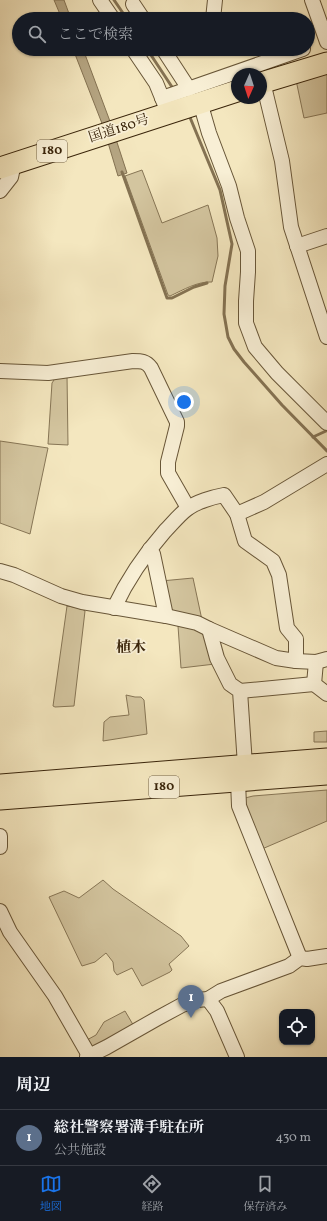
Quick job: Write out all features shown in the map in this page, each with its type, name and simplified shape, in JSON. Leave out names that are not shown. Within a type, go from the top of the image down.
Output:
[{"type":"highway","points":[[267,81],[327,63]]},
{"type":"highway","name":"国道180号","points":[[7,165],[109,132],[168,104],[192,96],[231,92]]},
{"type":"highway","name":"180","points":[[0,799],[241,773],[327,759]]},
{"type":"highway","name":"180","points":[[0,785],[241,773],[327,774]]},
{"type":"street","points":[[100,0],[108,12]]},
{"type":"street","points":[[214,12],[215,0]]},
{"type":"street","points":[[312,0],[327,41],[315,45]]},
{"type":"street","points":[[133,4],[138,12]]},
{"type":"street","points":[[138,56],[168,104]]},
{"type":"street","points":[[167,56],[192,96],[209,133],[229,186],[237,218],[248,251],[246,323],[255,347],[277,373],[327,423]]},
{"type":"street","points":[[192,96],[286,56]]},
{"type":"street","points":[[267,102],[282,161],[291,227],[327,337]]},
{"type":"street","points":[[0,191],[11,177],[7,165]]},
{"type":"street","points":[[297,246],[327,236]]},
{"type":"street","points":[[0,371],[48,374],[133,361],[140,361],[148,364],[177,422],[168,462],[168,473],[188,508]]},
{"type":"street","points":[[237,514],[264,502],[325,465]]},
{"type":"street","points":[[114,608],[123,588],[134,570],[176,519],[188,508],[213,497],[224,495],[237,514],[246,541],[273,561],[279,575],[287,628],[296,639],[296,661]]},
{"type":"street","points":[[150,549],[153,554],[166,616]]},
{"type":"street","points":[[0,571],[14,575],[61,596],[82,602],[198,622],[209,629],[276,658],[296,661],[321,660],[314,684]]},
{"type":"street","points":[[209,629],[217,658],[230,684],[240,691],[314,684],[327,694]]},
{"type":"street","points":[[240,691],[241,773],[239,806],[300,958]]},
{"type":"street","points":[[0,836],[0,847]]},
{"type":"street","points":[[0,914],[10,932],[55,996],[89,1057],[182,1005],[197,1000],[208,999],[221,991],[289,966],[300,958]]},
{"type":"street","points":[[300,958],[307,960],[327,956]]},
{"type":"street","points":[[208,999],[217,1010],[237,1057]]},
{"type":"shaded area","points":[[54,0],[64,0],[68,12],[59,12]]},
{"type":"shaded area","points":[[76,56],[86,56],[111,124],[127,173],[118,176],[103,126]]},
{"type":"shaded area","points":[[322,72],[327,75],[327,113],[304,118],[296,80]]},
{"type":"shaded area","points":[[142,170],[162,223],[208,205],[217,238],[218,256],[212,282],[196,284],[170,296],[168,295],[125,176]]},
{"type":"shaded area","points":[[67,375],[68,445],[48,444],[52,383],[56,377]]},
{"type":"shaded area","points":[[0,441],[48,448],[30,534],[0,523]]},
{"type":"shaded area","points":[[193,578],[202,620],[167,613],[161,581]]},
{"type":"shaded area","points":[[67,606],[81,608],[85,611],[74,706],[55,707],[53,706]]},
{"type":"shaded area","points":[[180,623],[207,633],[215,664],[181,668],[178,626]]},
{"type":"shaded area","points":[[126,695],[141,697],[144,700],[147,734],[103,741],[104,722],[110,717],[129,715]]},
{"type":"shaded area","points":[[327,731],[327,742],[314,742],[314,732]]},
{"type":"shaded area","points":[[327,790],[327,821],[262,849],[246,809],[245,798],[253,796]]},
{"type":"shaded area","points":[[103,880],[113,889],[181,936],[189,946],[169,964],[172,970],[170,972],[142,986],[132,968],[117,975],[114,971],[113,962],[106,953],[95,962],[82,966],[49,897],[64,891],[79,898]]},
{"type":"shaded area","points":[[125,1011],[135,1028],[92,1052],[85,1041],[96,1035],[104,1022]]},
{"type":"waterway","points":[[114,0],[122,12]]},
{"type":"waterway","points":[[152,56],[174,90]]},
{"type":"waterway","points":[[189,115],[220,190],[232,244],[225,286],[224,314],[228,337],[234,349],[244,362],[282,405],[327,451]]},
{"type":"waterway","points":[[122,172],[167,298],[172,298],[194,287],[207,283]]},
{"type":"waterway","points":[[313,437],[326,431]]},
{"type":"place","name":"総社警察署溝手駐在所","points":[[191,1018]]},
{"type":"district","name":"植木","points":[[131,648]]}]
